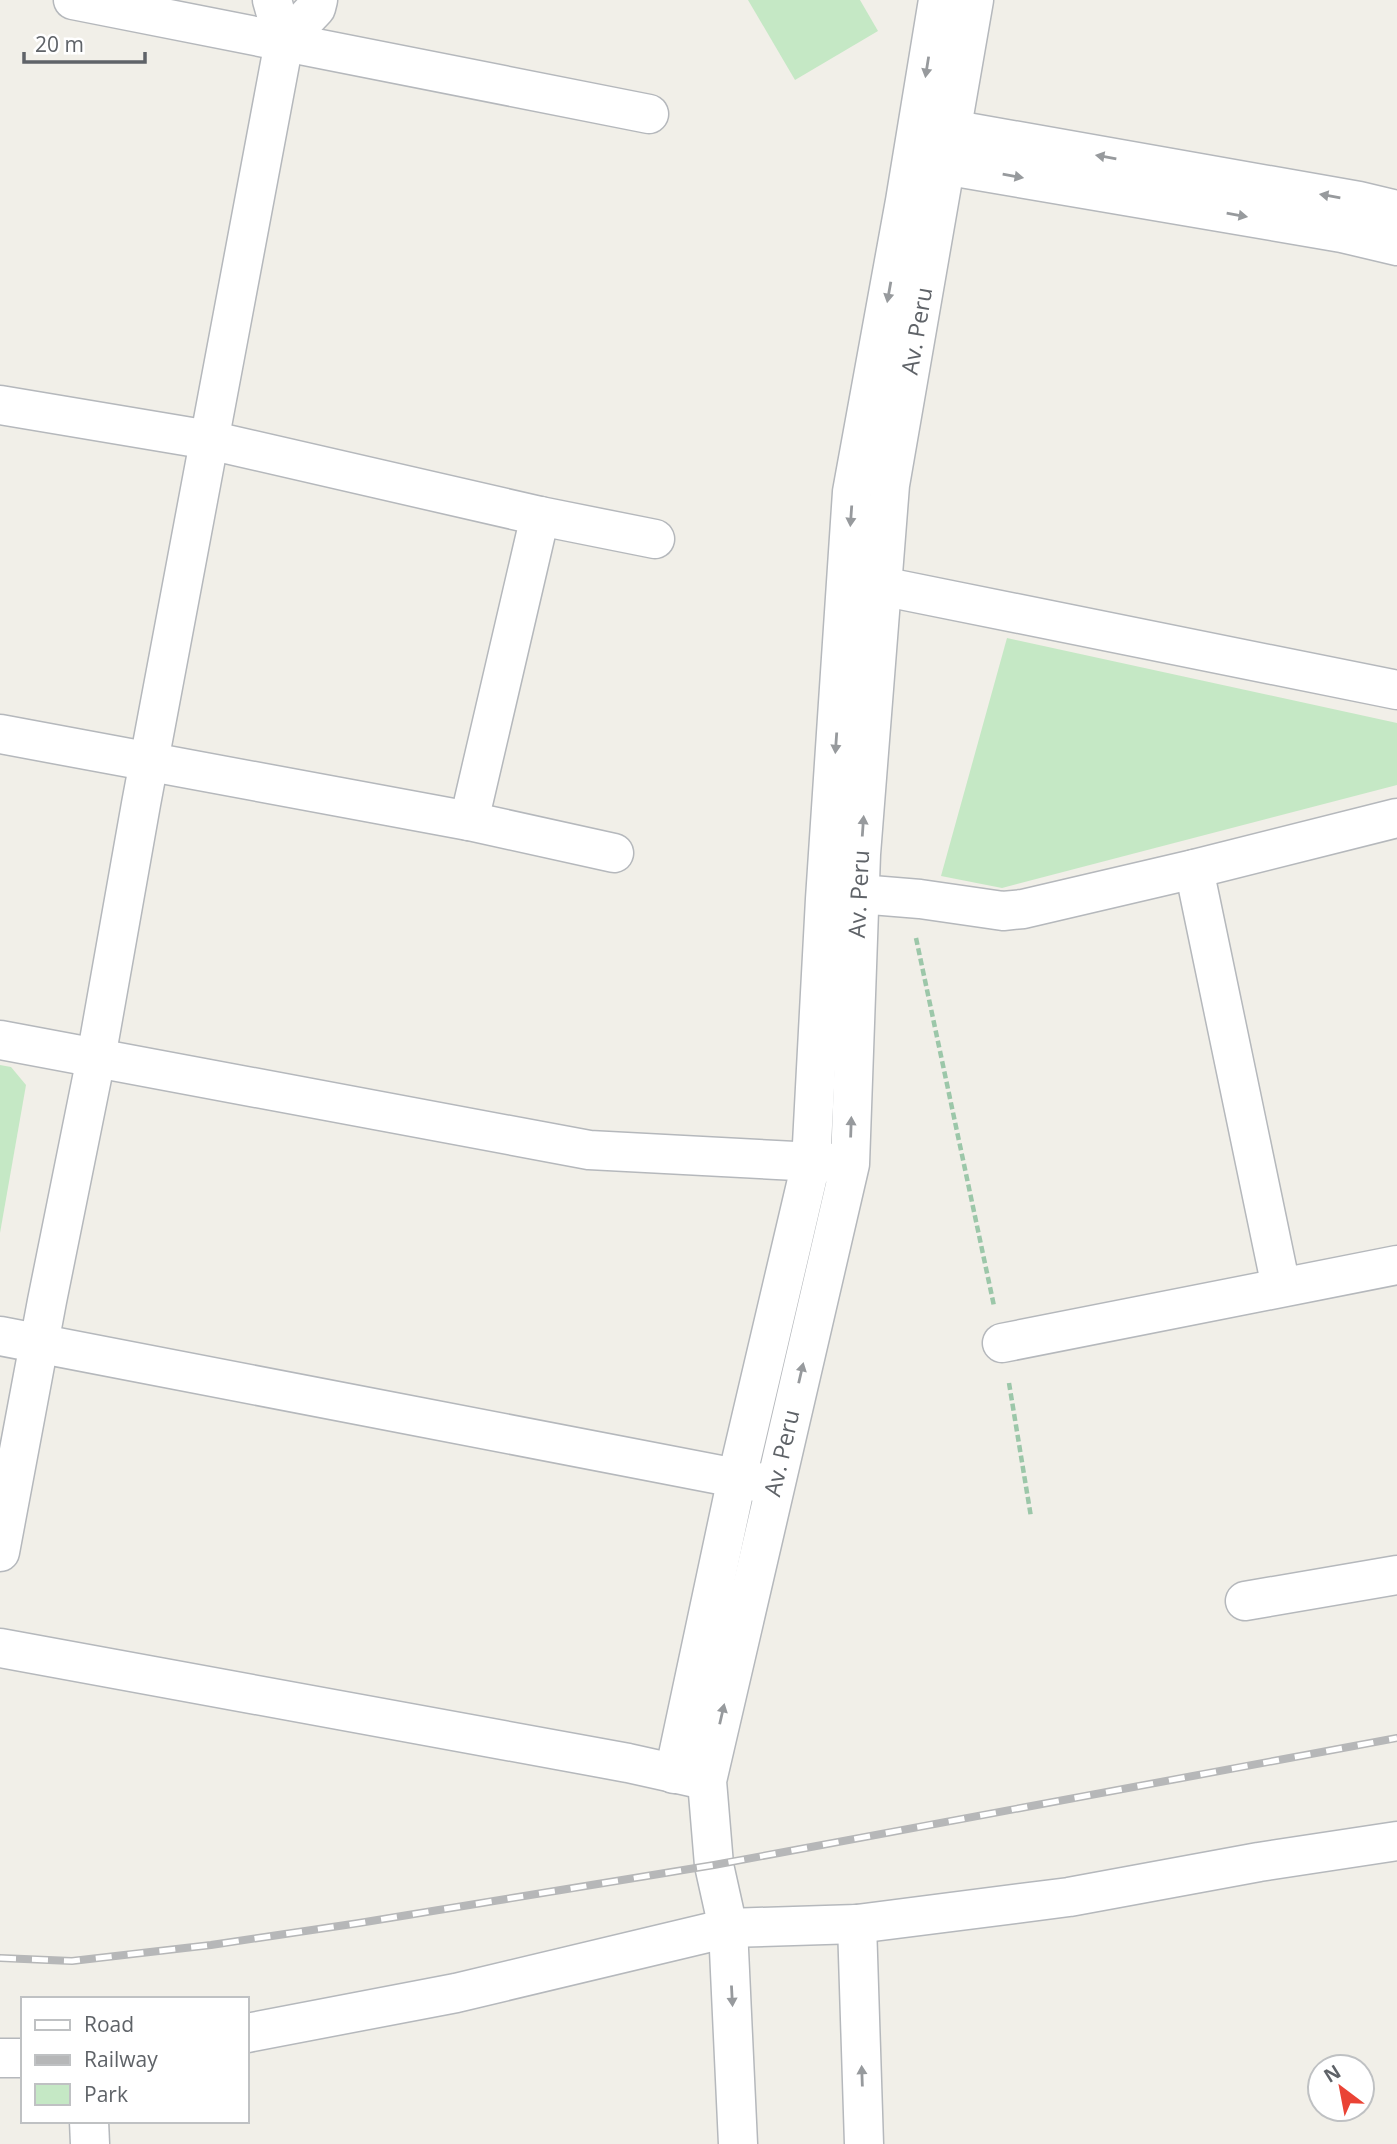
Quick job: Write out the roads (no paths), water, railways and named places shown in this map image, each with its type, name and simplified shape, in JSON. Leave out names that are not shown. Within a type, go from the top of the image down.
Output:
[{"type":"street","points":[[73,0],[649,114]]},
{"type":"street","points":[[0,1552],[96,1058],[284,42],[272,0]]},
{"type":"street","points":[[284,42],[316,8],[318,0]]},
{"type":"street","points":[[738,2144],[728,1928],[690,1777],[737,1478],[811,1163],[830,817],[852,492],[932,144],[938,0]]},
{"type":"street","name":"Av. Peru","points":[[690,1777],[774,1486],[850,1164],[859,894],[890,485],[932,144],[974,0]]},
{"type":"street","points":[[932,144],[1397,210]]},
{"type":"street","points":[[932,144],[1397,246]]},
{"type":"street","points":[[0,405],[209,440],[540,516],[655,539]]},
{"type":"street","points":[[469,821],[540,516]]},
{"type":"street","points":[[881,586],[1397,690]]},
{"type":"street","points":[[0,734],[469,821],[614,853]]},
{"type":"street","points":[[859,894],[920,899],[1003,911],[1023,909],[1397,818]]},
{"type":"street","points":[[1194,869],[1281,1287]]},
{"type":"street","points":[[0,1041],[589,1150],[850,1164]]},
{"type":"street","points":[[998,1325],[1281,1287],[1397,1265]]},
{"type":"street","points":[[0,1336],[774,1486]]},
{"type":"street","points":[[1245,1601],[1397,1575]]},
{"type":"street","points":[[0,1648],[690,1777]]},
{"type":"street","points":[[248,2033],[456,1993],[728,1928],[857,1924],[1069,1897],[1259,1862],[1397,1841]]},
{"type":"street","points":[[857,1924],[864,2144]]},
{"type":"street","points":[[0,2058],[21,2058]]},
{"type":"street","points":[[89,2123],[90,2144]]},
{"type":"railway","points":[[0,1958],[72,1961],[211,1945],[359,1923],[714,1865],[1397,1738]]}]
